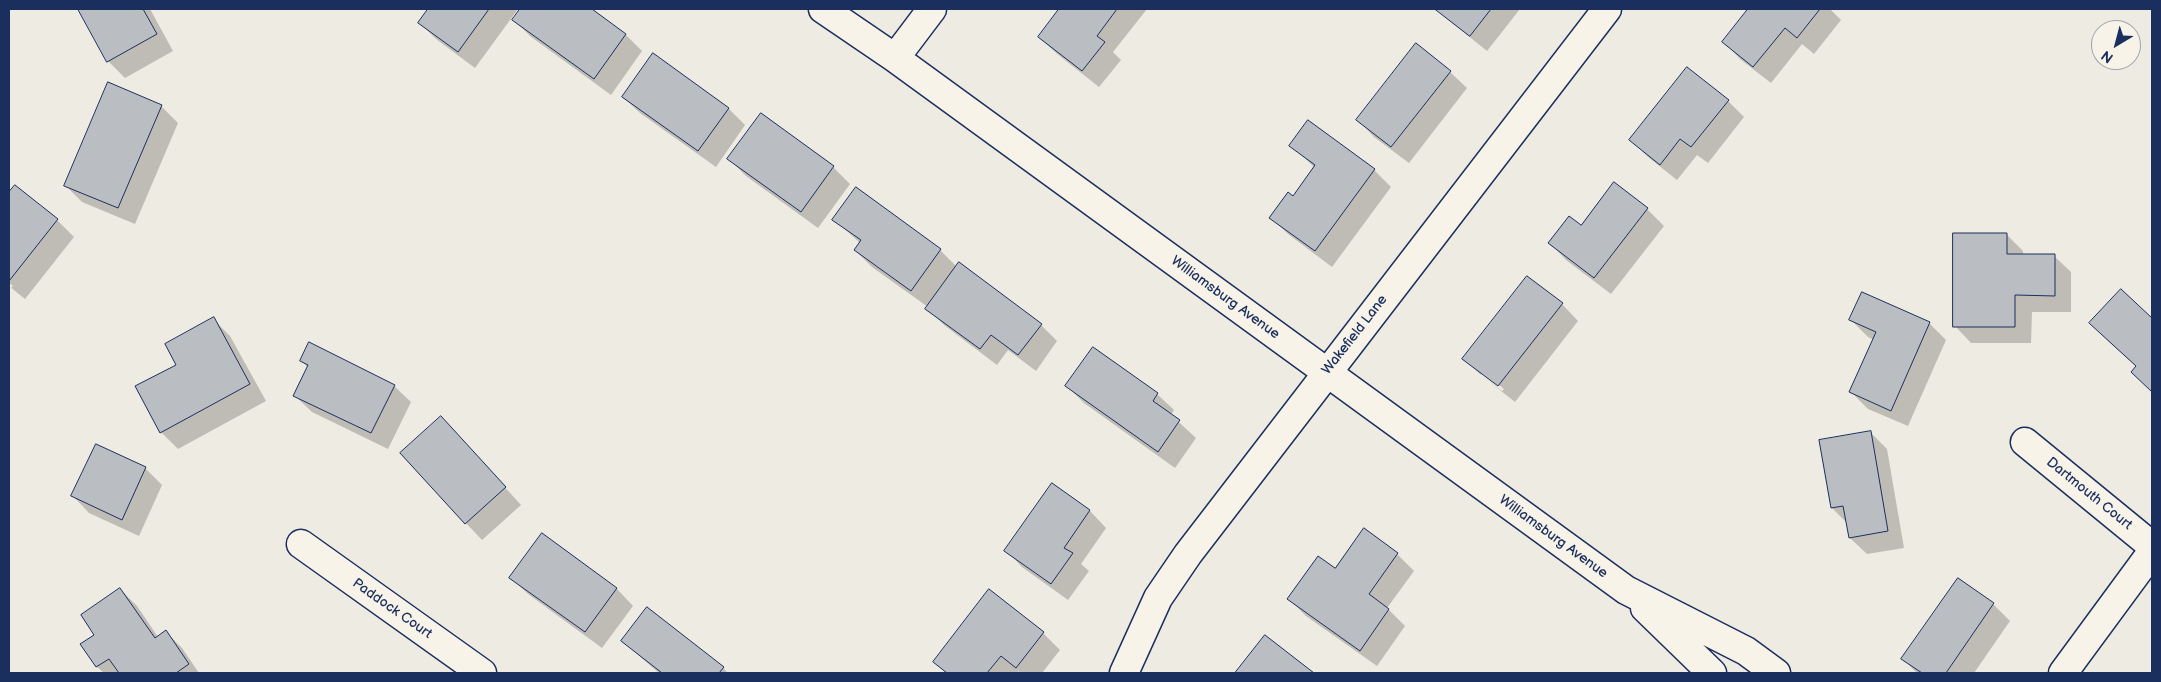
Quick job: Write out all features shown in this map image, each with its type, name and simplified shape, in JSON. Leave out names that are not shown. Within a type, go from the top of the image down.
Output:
[{"type":"street","name":"Williamsburg Avenue","points":[[824,9],[895,58],[1626,590],[1712,673]]},
{"type":"street","points":[[895,58],[932,9]]},
{"type":"street","name":"Wakefield Lane","points":[[1124,673],[1158,598],[1188,554],[1606,9]]},
{"type":"street","name":"Dartmouth Court","points":[[2025,442],[2152,546]]},
{"type":"street","name":"Paddock Court","points":[[301,544],[482,673]]},
{"type":"street","points":[[2063,673],[2152,552]]},
{"type":"street","name":"Williamsburg Avenue","points":[[1626,590],[1746,651],[1776,673]]},
{"type":"building","points":[[78,9],[143,9],[157,34],[107,62]]},
{"type":"building","points":[[428,9],[489,9],[458,52],[418,23]]},
{"type":"building","points":[[520,9],[592,9],[626,34],[594,79],[512,20]]},
{"type":"building","points":[[1059,9],[1117,9],[1097,36],[1105,42],[1082,71],[1038,37]]},
{"type":"building","points":[[1435,9],[1491,9],[1470,36]]},
{"type":"building","points":[[1748,9],[1820,9],[1797,38],[1785,28],[1753,67],[1722,42]]},
{"type":"building","points":[[1416,43],[1451,71],[1391,147],[1356,120]]},
{"type":"building","points":[[653,53],[729,108],[698,151],[622,97]]},
{"type":"building","points":[[1687,67],[1729,100],[1691,147],[1680,139],[1660,165],[1629,140]]},
{"type":"building","points":[[108,82],[162,105],[118,208],[64,186]]},
{"type":"building","points":[[761,113],[834,166],[801,212],[727,159]]},
{"type":"building","points":[[1308,120],[1375,169],[1315,251],[1269,218],[1288,192],[1293,196],[1315,165],[1289,146]]},
{"type":"building","points":[[1614,182],[1648,208],[1594,278],[1548,243],[1569,216],[1581,225]]},
{"type":"building","points":[[15,185],[58,219],[9,281],[9,192]]},
{"type":"building","points":[[856,187],[941,249],[911,291],[854,250],[861,240],[832,220]]},
{"type":"building","points":[[1953,233],[2007,233],[2007,254],[2055,254],[2055,296],[2015,295],[2015,327],[1953,327]]},
{"type":"building","points":[[959,262],[1042,324],[1018,355],[991,335],[980,349],[925,309]]},
{"type":"building","points":[[1527,276],[1563,303],[1498,386],[1462,359]]},
{"type":"building","points":[[2121,289],[2152,318],[2152,392],[2131,372],[2136,366],[2089,323]]},
{"type":"building","points":[[1862,292],[1930,322],[1891,411],[1849,392],[1876,332],[1849,320]]},
{"type":"building","points":[[214,317],[250,384],[160,433],[135,386],[176,365],[165,344]]},
{"type":"building","points":[[309,342],[395,385],[371,433],[293,396],[308,365],[300,361]]},
{"type":"building","points":[[1093,347],[1158,393],[1153,401],[1180,420],[1158,452],[1065,386]]},
{"type":"building","points":[[441,416],[506,487],[465,524],[400,453]]},
{"type":"building","points":[[1871,431],[1888,531],[1849,538],[1843,506],[1831,508],[1819,440]]},
{"type":"building","points":[[96,444],[146,467],[122,520],[71,496]]},
{"type":"building","points":[[1052,483],[1090,510],[1064,548],[1073,553],[1051,584],[1004,551]]},
{"type":"building","points":[[1364,528],[1398,553],[1369,594],[1389,609],[1360,651],[1287,599],[1318,556],[1335,568]]},
{"type":"building","points":[[542,533],[617,588],[585,632],[509,578]]},
{"type":"building","points":[[1958,578],[1994,603],[1946,673],[1922,673],[1901,659]]},
{"type":"building","points":[[120,588],[155,638],[166,630],[189,664],[176,673],[119,673],[109,659],[96,667],[80,644],[94,635],[81,615]]},
{"type":"building","points":[[989,589],[1044,632],[1016,668],[1001,656],[987,673],[947,673],[933,662]]},
{"type":"building","points":[[647,607],[724,667],[719,673],[662,673],[621,641]]},
{"type":"building","points":[[1265,635],[1314,673],[1235,673]]}]
